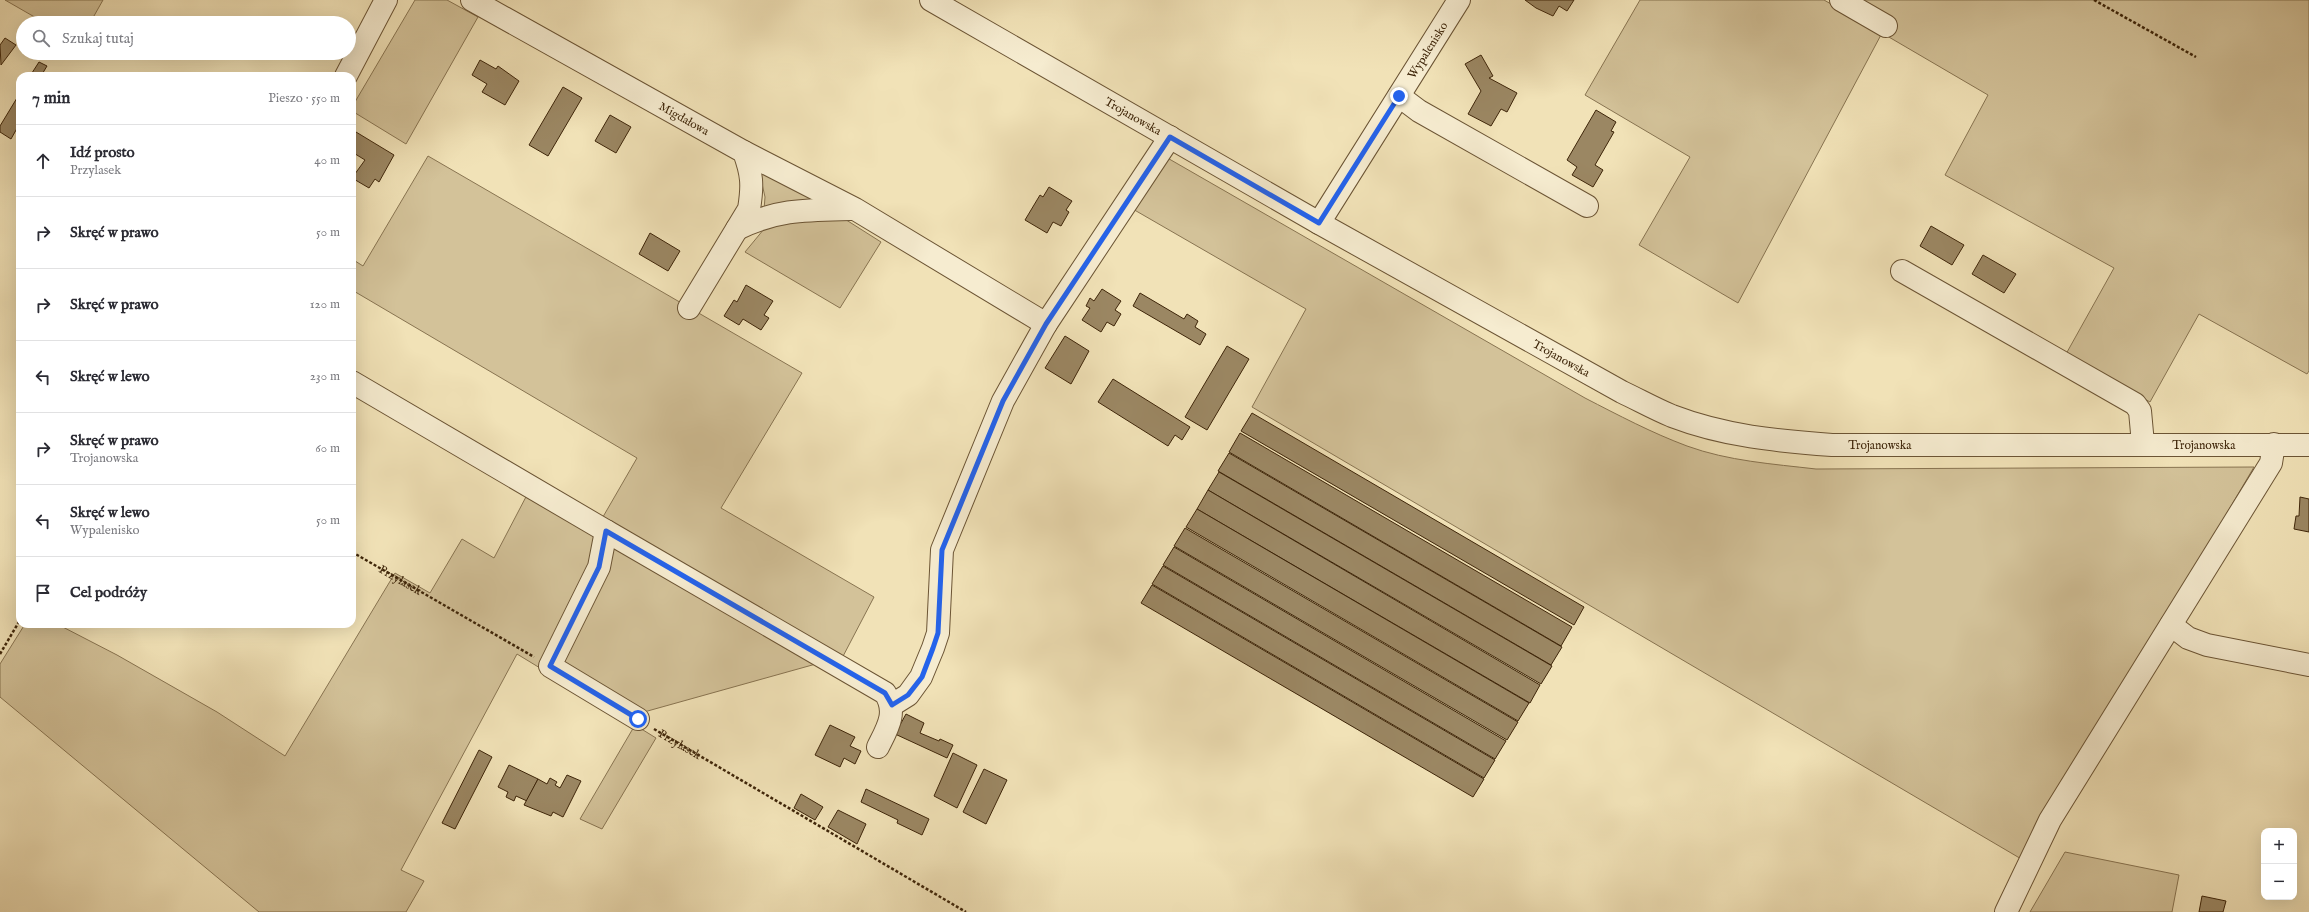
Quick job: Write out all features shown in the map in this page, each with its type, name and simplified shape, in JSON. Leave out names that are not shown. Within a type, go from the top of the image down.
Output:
[{"type":"street","points":[[356,57],[386,0]]},
{"type":"street","name":"Migdałowa","points":[[472,0],[744,152],[855,209],[1046,324]]},
{"type":"street","name":"Trojanowska","points":[[931,0],[1319,223],[1622,392],[1672,416],[1730,434],[1762,440],[1832,445],[2309,444]]},
{"type":"street","name":"Wypalenisko","points":[[1319,223],[1459,0]]},
{"type":"street","points":[[1842,0],[1886,26]]},
{"type":"street","points":[[348,72],[354,60]]},
{"type":"street","points":[[1399,96],[1419,111],[1587,206]]},
{"type":"street","points":[[892,705],[908,695],[922,677],[933,648],[938,633],[942,550],[1003,401],[1046,324],[1170,137]]},
{"type":"street","points":[[689,308],[749,209],[752,191],[752,173],[744,152]]},
{"type":"street","points":[[737,228],[764,216],[797,210],[855,209]]},
{"type":"street","points":[[1902,271],[2135,404],[2140,411],[2143,444]]},
{"type":"street","points":[[356,384],[885,693],[892,705],[889,724],[878,747]]},
{"type":"street","points":[[2006,912],[2050,820],[2271,463],[2271,444]]},
{"type":"street","points":[[606,531],[599,567],[550,666],[638,719]]},
{"type":"street","points":[[2171,625],[2188,638],[2207,645],[2309,665]]},
{"type":"path","points":[[2094,0],[2196,57]]},
{"type":"path","name":"Przylasek","points":[[356,554],[550,666]]},
{"type":"path","points":[[0,654],[16,627]]},
{"type":"path","name":"Przylasek","points":[[638,719],[966,912]]},
{"type":"shaded area","points":[[5,0],[103,0],[94,16],[33,16]]},
{"type":"shaded area","points":[[415,0],[447,0],[478,17],[406,144],[356,113],[356,100]]},
{"type":"shaded area","points":[[1640,0],[1824,0],[1882,33],[1738,303],[1639,245],[1690,157],[1585,95]]},
{"type":"shaded area","points":[[1857,0],[2309,0],[2309,371],[2307,374],[2199,314],[2150,402],[2066,354],[2114,268],[1945,175],[1988,95],[1882,33]]},
{"type":"shaded area","points":[[428,156],[802,373],[721,508],[874,597],[840,662],[600,522],[637,458],[356,292],[356,262],[363,266]]},
{"type":"shaded area","points":[[1164,156],[1585,398],[1635,424],[1687,446],[1703,451],[1734,459],[1816,469],[2254,467],[2023,860],[1252,407],[1306,309],[1131,208]]},
{"type":"shaded area","points":[[758,166],[819,202],[764,210],[765,197]]},
{"type":"shaded area","points":[[840,216],[881,242],[840,308],[745,252],[764,229],[783,221]]},
{"type":"shaded area","points":[[528,493],[596,537],[595,565],[540,668],[517,654],[401,870],[424,881],[406,912],[259,912],[0,697],[0,664],[22,628],[65,628],[117,655],[217,712],[285,756],[395,573],[430,593],[462,539],[494,558]]},
{"type":"shaded area","points":[[614,548],[823,662],[644,712],[568,669],[562,656],[566,643]]},
{"type":"shaded area","points":[[635,725],[656,738],[602,829],[580,819]]},
{"type":"shaded area","points":[[2065,852],[2179,875],[2172,912],[2030,912]]},
{"type":"building","points":[[1525,0],[1574,0],[1567,11],[1559,6],[1553,16],[1536,8]]},
{"type":"building","points":[[5,38],[16,45],[1,65],[0,45]]},
{"type":"building","points":[[1481,55],[1493,76],[1489,78],[1517,93],[1507,112],[1501,109],[1491,126],[1468,114],[1481,91],[1465,64]]},
{"type":"building","points":[[480,60],[496,69],[498,66],[519,81],[505,105],[482,92],[487,84],[472,75]]},
{"type":"building","points":[[39,62],[47,66],[43,72],[33,72]]},
{"type":"building","points":[[563,87],[582,98],[548,156],[529,145]]},
{"type":"building","points":[[16,100],[16,130],[11,139],[0,132],[0,126]]},
{"type":"building","points":[[1596,110],[1616,122],[1611,131],[1614,132],[1595,165],[1603,170],[1593,187],[1572,175],[1577,167],[1567,160]]},
{"type":"building","points":[[610,115],[631,127],[616,153],[595,141]]},
{"type":"building","points":[[356,132],[394,155],[379,182],[375,179],[369,188],[356,180],[356,172],[365,160],[356,154]]},
{"type":"building","points":[[1049,187],[1072,201],[1066,210],[1069,212],[1061,226],[1053,222],[1047,233],[1025,220],[1040,195],[1043,197]]},
{"type":"building","points":[[1931,226],[1964,245],[1952,265],[1920,246]]},
{"type":"building","points":[[650,233],[680,251],[668,271],[639,254]]},
{"type":"building","points":[[1983,255],[2016,274],[2004,293],[1972,274]]},
{"type":"building","points":[[746,285],[773,301],[764,315],[769,318],[761,330],[743,319],[739,325],[724,316],[734,300],[737,302]]},
{"type":"building","points":[[1102,289],[1121,301],[1115,310],[1121,314],[1114,326],[1107,322],[1101,332],[1082,320],[1090,308],[1086,306],[1090,298],[1094,301]]},
{"type":"building","points":[[1140,293],[1184,319],[1187,314],[1198,321],[1195,327],[1206,334],[1200,345],[1133,306]]},
{"type":"building","points":[[1065,336],[1089,351],[1071,384],[1045,368]]},
{"type":"building","points":[[1227,346],[1249,359],[1207,430],[1185,417]]},
{"type":"building","points":[[1113,379],[1190,427],[1182,440],[1175,435],[1168,446],[1098,402]]},
{"type":"building","points":[[1252,413],[1584,607],[1574,625],[1241,431]]},
{"type":"building","points":[[1240,433],[1572,627],[1561,646],[1229,452]]},
{"type":"building","points":[[1229,453],[1562,647],[1551,665],[1218,471]]},
{"type":"building","points":[[1219,472],[1552,666],[1541,684],[1208,490]]},
{"type":"building","points":[[1208,490],[1540,685],[1530,703],[1197,509]]},
{"type":"building","points":[[2300,497],[2309,499],[2309,532],[2294,529],[2296,516],[2299,516]]},
{"type":"building","points":[[1197,509],[1529,703],[1518,721],[1186,527]]},
{"type":"building","points":[[1185,528],[1518,722],[1507,740],[1174,546]]},
{"type":"building","points":[[1174,547],[1506,741],[1495,759],[1163,565]]},
{"type":"building","points":[[1163,566],[1495,760],[1484,778],[1152,584]]},
{"type":"building","points":[[1152,585],[1484,779],[1473,797],[1141,603]]},
{"type":"building","points":[[906,714],[924,723],[920,733],[953,745],[947,758],[895,734]]},
{"type":"building","points":[[830,725],[855,737],[850,746],[861,751],[855,764],[844,758],[840,767],[815,755]]},
{"type":"building","points":[[479,750],[492,757],[455,829],[442,823]]},
{"type":"building","points":[[953,753],[977,765],[957,808],[934,796]]},
{"type":"building","points":[[509,765],[538,779],[527,801],[516,796],[514,801],[506,797],[508,792],[498,787]]},
{"type":"building","points":[[984,769],[1007,780],[986,824],[963,812]]},
{"type":"building","points":[[567,775],[581,781],[563,817],[553,812],[551,816],[524,805],[538,779],[547,784],[550,778],[557,782],[555,785],[560,788]]},
{"type":"building","points":[[866,789],[929,819],[922,835],[897,823],[898,820],[861,802]]},
{"type":"building","points":[[801,794],[823,807],[815,820],[794,808]]},
{"type":"building","points":[[838,810],[866,824],[857,844],[828,827]]},
{"type":"building","points":[[2202,896],[2226,901],[2223,912],[2199,912]]},
{"type":"route","points":[[638,719],[550,666],[599,567],[606,531],[885,693],[892,705],[903,699],[922,677],[933,648],[938,633],[942,550],[1003,401],[1046,324],[1170,137],[1319,223],[1399,96]]}]
